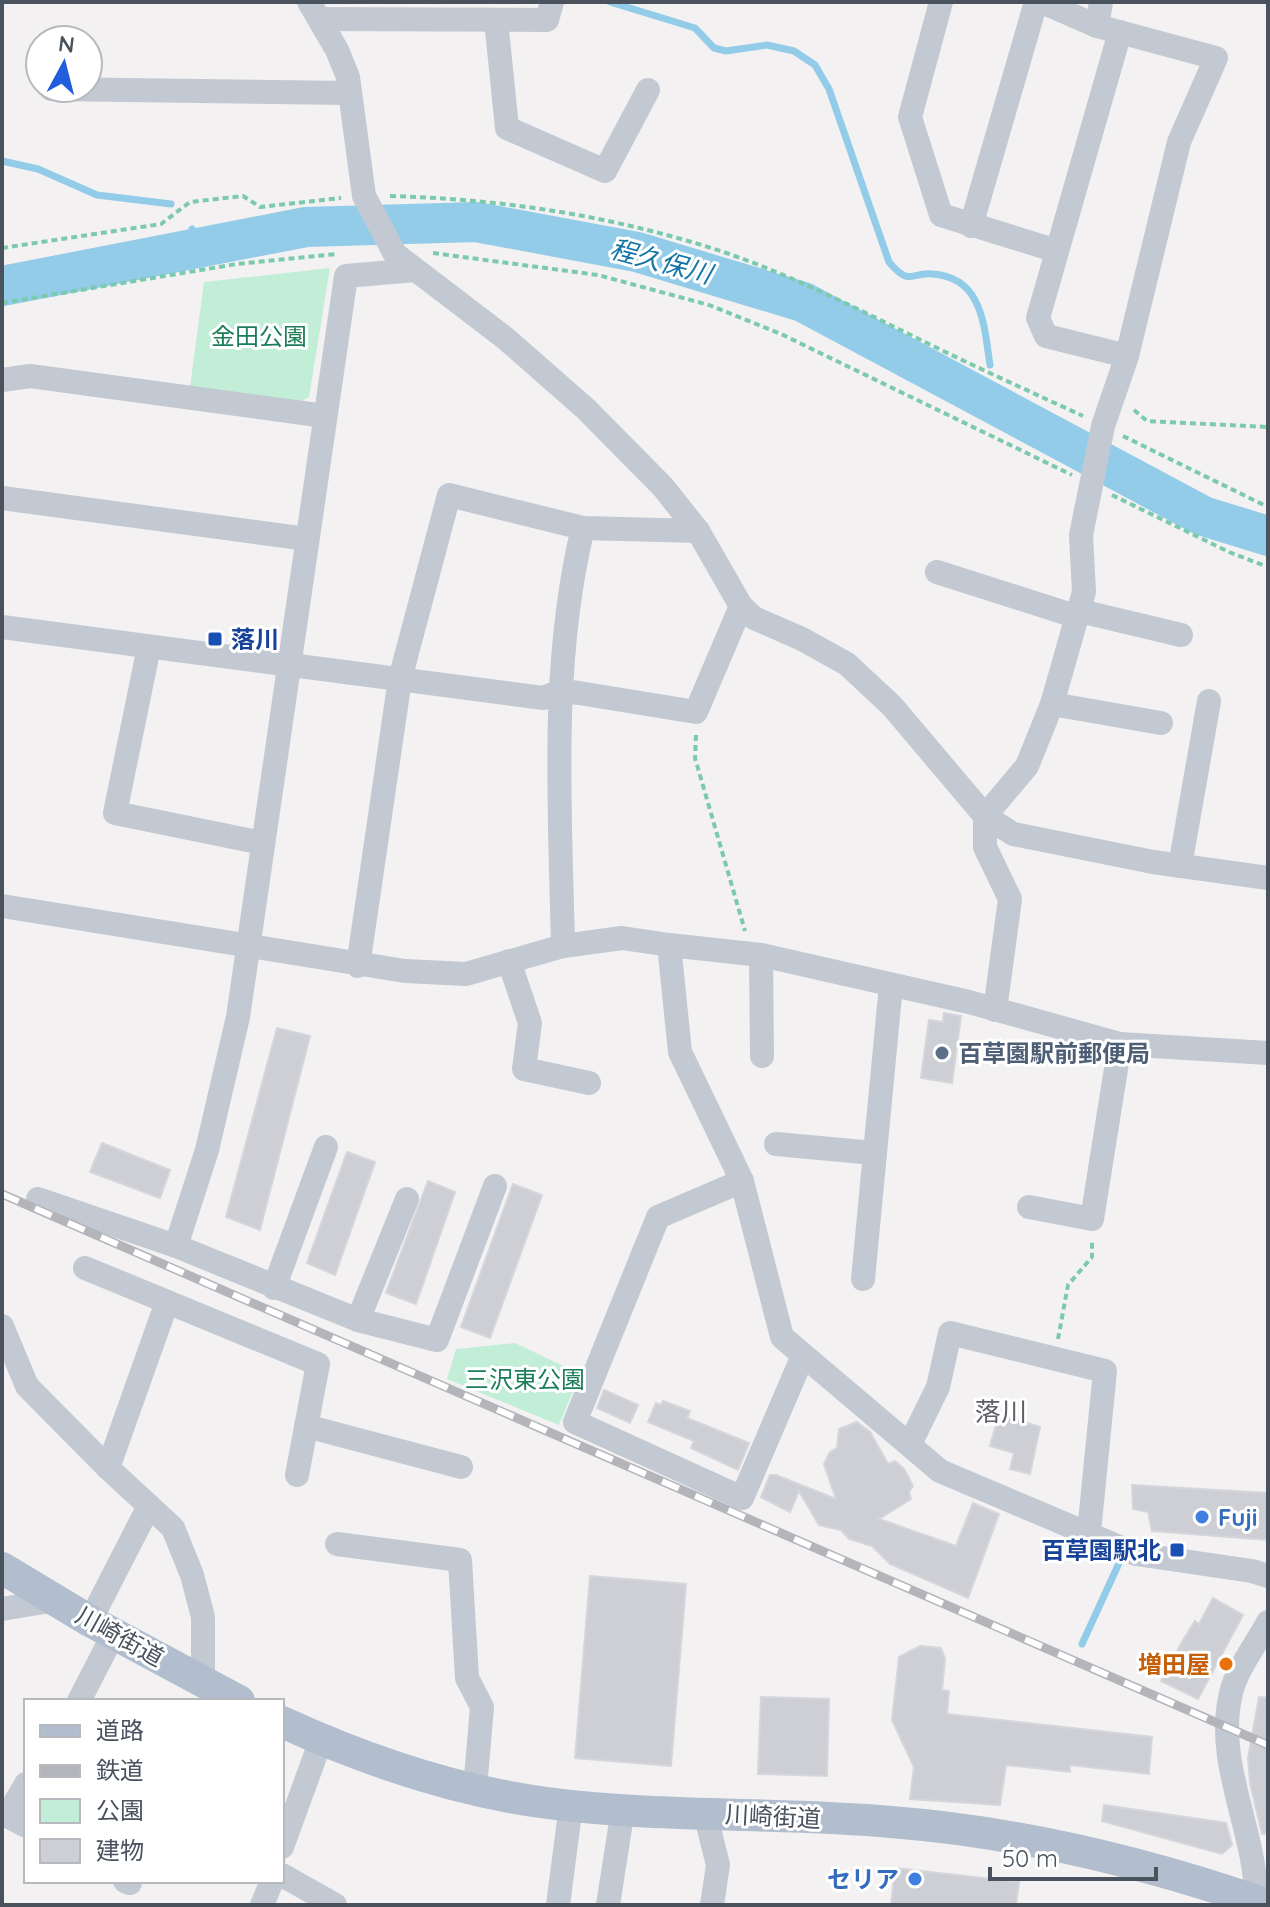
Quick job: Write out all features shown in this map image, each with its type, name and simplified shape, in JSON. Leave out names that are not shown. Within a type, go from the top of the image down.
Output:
[{"type":"main road","name":"川崎街道","points":[[2,1568],[102,1627],[235,1699]]},
{"type":"main road","name":"川崎街道","points":[[284,1723],[321,1740],[475,1789],[571,1805],[893,1822],[1019,1840],[1173,1875],[1262,1903]]},
{"type":"street","points":[[314,10],[547,20],[552,2]]},
{"type":"street","points":[[941,2],[910,117],[941,215],[1057,251]]},
{"type":"street","points":[[971,226],[1036,2]]},
{"type":"street","points":[[995,1010],[1010,899],[985,847],[985,816],[1027,766],[1052,704],[1084,592],[1081,535],[1103,428],[1127,356],[1179,142],[1216,58],[1106,20],[1042,2]]},
{"type":"street","points":[[314,10],[337,50],[350,93],[365,199],[395,254],[505,338],[586,409],[663,487],[698,531],[741,606],[754,618],[802,639],[847,664],[892,706],[985,816],[1013,834],[1180,866],[1268,878]]},
{"type":"street","points":[[496,20],[507,128],[605,171],[648,90]]},
{"type":"street","points":[[1106,20],[1057,251],[1038,318],[1046,336],[1127,356]]},
{"type":"street","points":[[104,90],[350,93]]},
{"type":"street","points":[[176,1246],[207,1150],[238,1017],[346,276],[415,270]]},
{"type":"street","points":[[2,380],[30,376],[325,416]]},
{"type":"street","points":[[358,966],[400,679],[449,495],[583,528],[698,531]]},
{"type":"street","points":[[2,498],[307,539]]},
{"type":"street","points":[[563,946],[561,691],[571,576],[583,528]]},
{"type":"street","points":[[937,572],[1079,614],[1181,635]]},
{"type":"street","points":[[2,627],[543,698],[561,691],[696,712],[741,606]]},
{"type":"street","points":[[149,647],[115,813],[262,843]]},
{"type":"street","points":[[1180,866],[1209,701]]},
{"type":"street","points":[[1052,704],[1161,723]]},
{"type":"street","points":[[2,906],[250,943],[358,966],[466,974],[563,946],[622,938],[756,954],[995,1010],[1120,1044],[1268,1053]]},
{"type":"street","points":[[669,945],[680,1052],[742,1181],[782,1337],[802,1358],[940,1471],[1136,1554],[1268,1576]]},
{"type":"street","points":[[756,954],[762,1056]]},
{"type":"street","points":[[509,961],[530,1023],[524,1069],[589,1083]]},
{"type":"street","points":[[863,1279],[891,985]]},
{"type":"street","points":[[1029,1207],[1092,1219],[1120,1044]]},
{"type":"street","points":[[776,1144],[874,1153]]},
{"type":"street","points":[[274,1288],[326,1147]]},
{"type":"street","points":[[742,1181],[658,1217],[575,1422],[742,1498],[802,1358]]},
{"type":"street","points":[[38,1199],[176,1246],[358,1320],[437,1340],[495,1186]]},
{"type":"street","points":[[358,1320],[407,1199]]},
{"type":"street","points":[[85,1268],[318,1364],[297,1475]]},
{"type":"street","points":[[108,1468],[167,1302]]},
{"type":"street","points":[[2,1326],[27,1386],[173,1528],[192,1575],[203,1617],[203,1682]]},
{"type":"street","points":[[910,1444],[938,1387],[950,1333],[1105,1371],[1089,1532]]},
{"type":"street","points":[[306,1426],[461,1467]]},
{"type":"street","points":[[80,1699],[102,1627],[149,1506]]},
{"type":"street","points":[[337,1544],[460,1560],[467,1678],[482,1707],[475,1789]]},
{"type":"street","points":[[2,1609],[56,1600]]},
{"type":"street","points":[[1262,1903],[1231,1774],[1230,1716],[1231,1693],[1268,1622]]},
{"type":"street","points":[[284,1842],[321,1740]]},
{"type":"street","points":[[24,1787],[7,1816],[24,1825]]},
{"type":"street","points":[[558,1905],[571,1805]]},
{"type":"street","points":[[608,1905],[623,1809]]},
{"type":"street","points":[[705,1813],[718,1865],[712,1905]]},
{"type":"street","points":[[284,1876],[335,1905]]},
{"type":"street","points":[[262,1905],[271,1883]]},
{"type":"path","points":[[2,248],[161,224],[190,202],[243,196],[260,207],[365,199],[506,202],[620,222],[698,244],[816,289],[1268,507]]},
{"type":"path","points":[[2,303],[237,264],[346,254]]},
{"type":"path","points":[[395,254],[461,256],[569,270],[709,305],[791,339],[1229,552],[1268,567]]},
{"type":"path","points":[[1113,394],[1147,421],[1268,427]]},
{"type":"path","points":[[696,712],[695,758],[756,954]]},
{"type":"path","points":[[1057,1361],[1059,1321],[1068,1285],[1092,1257],[1092,1219]]},
{"type":"green space","name":"金田公園","points":[[330,268],[309,397],[300,402],[190,387],[204,282]]},
{"type":"green space","name":"三沢東公園","points":[[515,1343],[580,1374],[559,1425],[447,1379],[456,1349]]},
{"type":"building","points":[[944,1013],[961,1016],[952,1083],[921,1078],[929,1020],[943,1022]]},
{"type":"building","points":[[277,1028],[310,1036],[260,1230],[226,1217]]},
{"type":"building","points":[[102,1143],[170,1170],[160,1198],[90,1172]]},
{"type":"building","points":[[347,1152],[375,1162],[335,1275],[307,1263]]},
{"type":"building","points":[[428,1181],[455,1192],[416,1304],[386,1293]]},
{"type":"building","points":[[513,1184],[542,1195],[490,1338],[461,1327]]},
{"type":"building","points":[[604,1390],[638,1405],[630,1423],[597,1408]]},
{"type":"building","points":[[663,1401],[690,1411],[687,1418],[749,1443],[738,1470],[691,1448],[694,1441],[648,1422],[656,1403],[661,1405]]},
{"type":"building","points":[[999,1414],[1040,1427],[1030,1474],[1010,1469],[1014,1453],[990,1446]]},
{"type":"building","points":[[857,1422],[870,1432],[888,1464],[895,1461],[904,1469],[913,1486],[909,1492],[911,1499],[879,1519],[956,1546],[973,1503],[999,1514],[968,1598],[890,1564],[872,1546],[849,1539],[841,1530],[819,1525],[799,1491],[790,1512],[761,1497],[770,1475],[776,1475],[836,1499],[824,1464],[830,1452],[837,1448],[839,1429]]},
{"type":"building","points":[[1132,1485],[1268,1493],[1268,1540],[1152,1531],[1148,1512],[1133,1509]]},
{"type":"building","points":[[590,1576],[686,1584],[671,1766],[575,1758]]},
{"type":"building","points":[[1213,1598],[1243,1615],[1198,1699],[1161,1681],[1195,1621],[1199,1624]]},
{"type":"building","points":[[920,1646],[941,1648],[945,1659],[942,1690],[949,1691],[947,1714],[1152,1737],[1149,1774],[1070,1765],[1070,1772],[1006,1765],[1000,1805],[910,1799],[914,1767],[892,1720],[899,1657]]},
{"type":"building","points":[[761,1697],[829,1699],[827,1776],[758,1774]]},
{"type":"building","points":[[1259,1697],[1268,1698],[1268,1833],[1262,1834],[1250,1783],[1248,1758]]},
{"type":"building","points":[[1104,1805],[1226,1823],[1232,1845],[1222,1854],[1102,1821]]},
{"type":"building","points":[[895,1868],[1019,1882],[1016,1905],[891,1905]]},
{"type":"waterway","points":[[610,2],[695,28],[714,48],[726,51],[767,45],[794,51],[815,65],[829,89],[889,262],[906,276],[932,274],[949,277],[962,284],[978,306],[990,365]]},
{"type":"waterway","points":[[2,161],[38,169],[97,195],[171,204]]},
{"type":"waterway","name":"程久保川","points":[[2,286],[306,227],[476,222],[637,252],[803,302],[1203,516],[1268,536]]},
{"type":"waterway","points":[[192,229],[202,246]]},
{"type":"waterway","points":[[969,389],[974,380]]},
{"type":"waterway","points":[[1082,1644],[1120,1561]]},
{"type":"railway","points":[[2,1194],[1268,1745]]},
{"type":"place","name":"落川","points":[[215,639]]},
{"type":"place","name":"百草園駅前郵便局","points":[[942,1053]]},
{"type":"place","name":"Fuji","points":[[1202,1517]]},
{"type":"place","name":"百草園駅北","points":[[1177,1550]]},
{"type":"place","name":"増田屋","points":[[1226,1664]]},
{"type":"place","name":"セリア","points":[[915,1879]]},
{"type":"district","name":"落川","points":[[1001,1411]]}]
